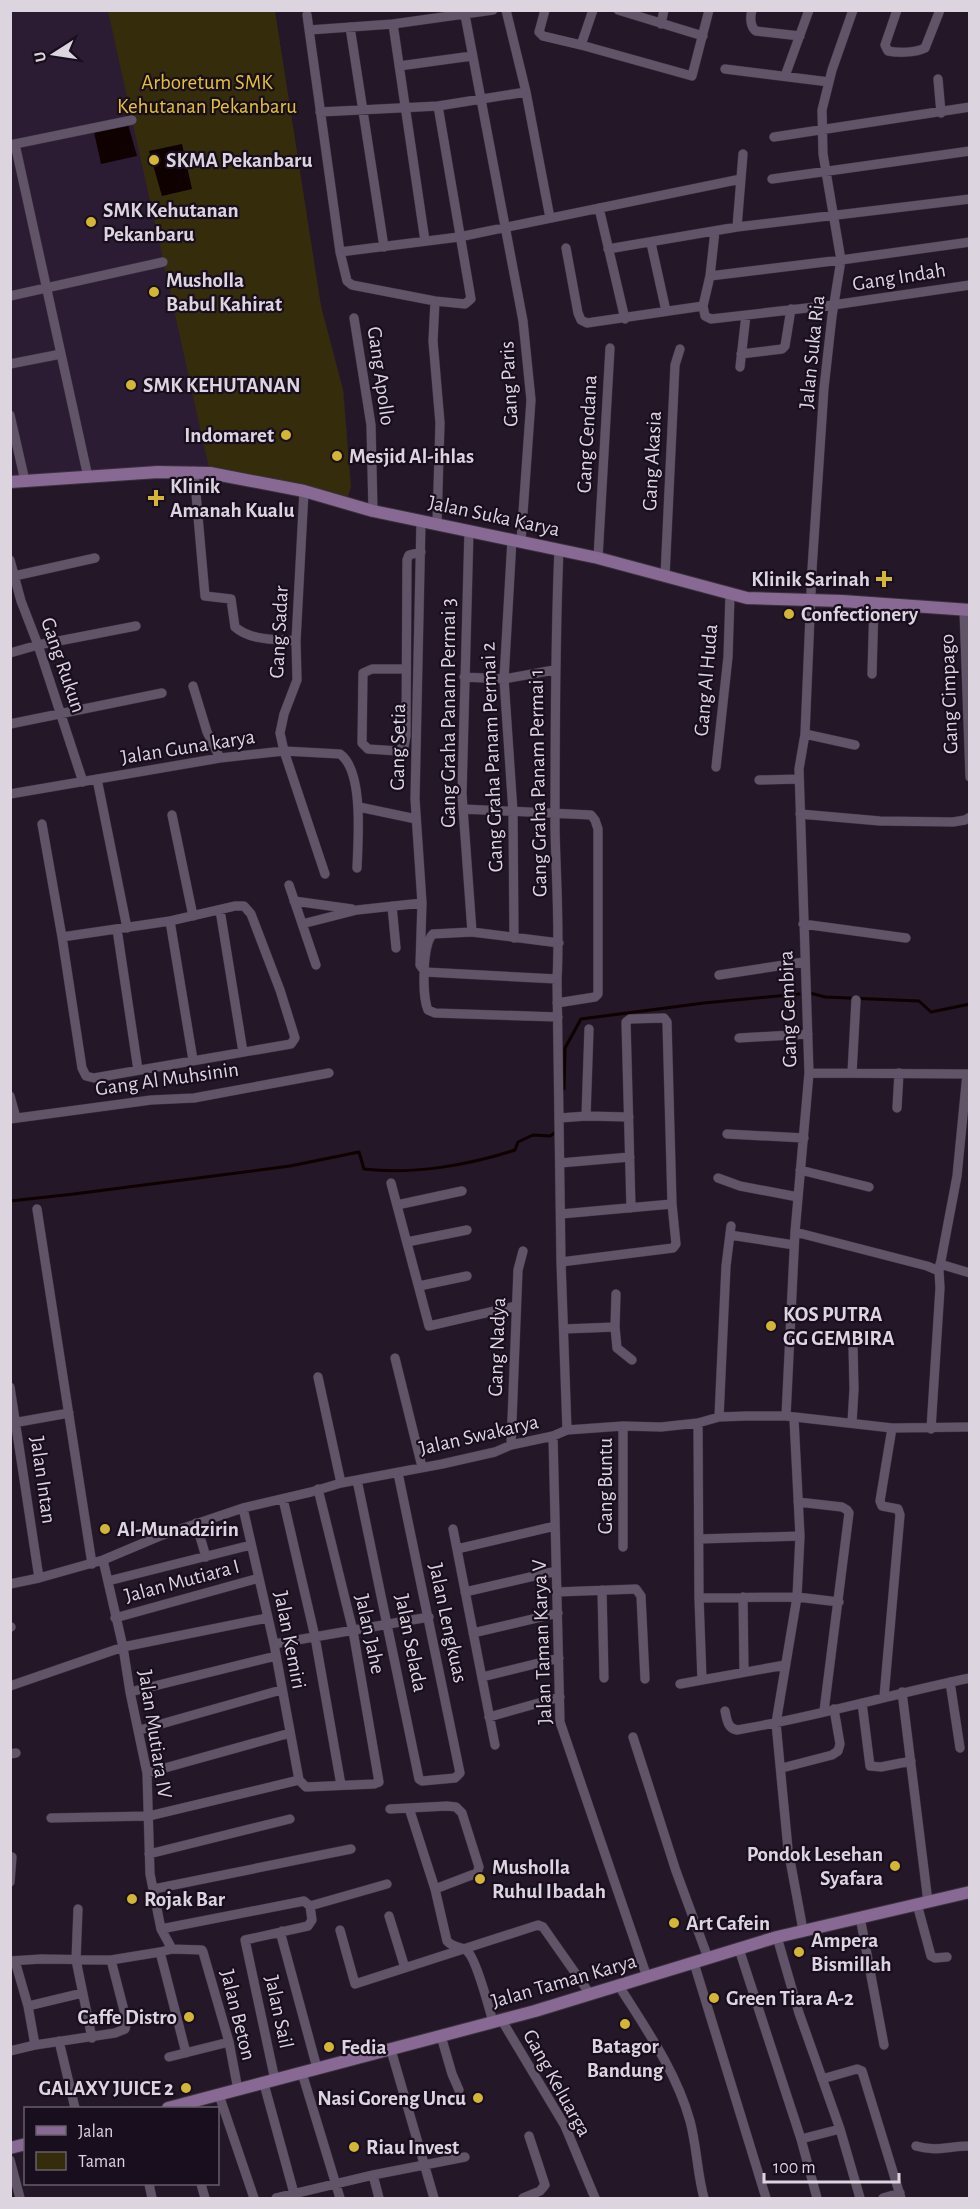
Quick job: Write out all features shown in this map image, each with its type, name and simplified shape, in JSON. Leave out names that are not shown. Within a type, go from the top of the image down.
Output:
[{"type":"main road","name":"Jalan Suka Karya","points":[[10,482],[194,471],[304,491],[373,511],[598,558],[730,595],[747,598],[874,603],[967,610]]},
{"type":"main road","name":"Jalan Taman Karya","points":[[182,2107],[317,2068],[497,2021],[777,1937],[969,1892]]},
{"type":"street","points":[[309,30],[393,24],[493,10]]},
{"type":"street","points":[[506,10],[526,92],[550,218]]},
{"type":"street","points":[[545,10],[539,32],[543,36],[692,76],[709,10]]},
{"type":"street","points":[[581,45],[593,10]]},
{"type":"street","points":[[618,10],[703,36]]},
{"type":"street","points":[[661,24],[664,10]]},
{"type":"street","points":[[752,10],[750,16],[756,31],[800,36]]},
{"type":"street","points":[[785,76],[809,10]]},
{"type":"street","points":[[725,69],[829,82],[854,10]]},
{"type":"street","points":[[897,10],[885,45],[888,51],[893,52],[918,51],[925,48],[940,10]]},
{"type":"street","points":[[307,15],[340,252],[347,281],[352,285],[435,301],[465,304],[471,299],[438,106]]},
{"type":"street","name":"Gang Paris","points":[[465,15],[523,321],[531,400],[516,540]]},
{"type":"street","points":[[393,24],[425,241]]},
{"type":"street","points":[[350,27],[384,247]]},
{"type":"street","points":[[399,66],[472,56]]},
{"type":"street","points":[[938,79],[941,113]]},
{"type":"street","name":"Jalan Suka Ria","points":[[811,600],[824,388],[833,305],[841,260],[823,154],[822,110],[829,82]]},
{"type":"street","points":[[320,112],[438,106],[526,92]]},
{"type":"street","points":[[774,137],[969,107]]},
{"type":"street","points":[[88,477],[13,144],[132,120]]},
{"type":"street","points":[[772,179],[969,151]]},
{"type":"street","points":[[737,227],[743,154]]},
{"type":"street","points":[[340,252],[459,237],[741,179]]},
{"type":"street","points":[[608,249],[737,227],[969,199]]},
{"type":"street","points":[[599,208],[625,319]]},
{"type":"street","points":[[566,248],[581,320],[587,323],[625,319],[703,306],[710,276],[715,231]]},
{"type":"street","points":[[710,276],[969,242]]},
{"type":"street","points":[[651,243],[666,311]]},
{"type":"street","points":[[10,296],[163,262]]},
{"type":"street","name":"Gang Indah","points":[[703,306],[708,319],[833,305],[969,285]]},
{"type":"street","points":[[435,301],[433,340],[440,423],[437,523]]},
{"type":"street","points":[[741,354],[782,349],[785,346],[791,309]]},
{"type":"street","points":[[740,367],[746,315]]},
{"type":"street","name":"Gang Apollo","points":[[354,318],[371,425],[373,511]]},
{"type":"street","name":"Gang Cendana","points":[[598,558],[610,348]]},
{"type":"street","name":"Gang Akasia","points":[[665,576],[675,364],[680,349]]},
{"type":"street","points":[[10,364],[61,354]]},
{"type":"street","points":[[10,415],[25,481]]},
{"type":"street","points":[[194,471],[206,596],[231,599],[235,627],[242,633],[296,641]]},
{"type":"street","name":"Gang Sadar","points":[[304,491],[296,641],[297,680],[284,714],[280,733],[284,752],[325,874]]},
{"type":"street","name":"Gang Setia","points":[[421,521],[416,819],[422,903],[420,965],[425,972]]},
{"type":"street","name":"Gang Graha Panam Permai 3","points":[[469,530],[464,677],[463,809],[472,932]]},
{"type":"street","name":"Gang Graha Panam Permai 2","points":[[514,938],[513,812],[504,679],[516,540]]},
{"type":"street","name":"Gang Graha Panam Permai 1","points":[[559,549],[554,670],[555,814],[559,943],[557,1003],[561,1262],[567,1430]]},
{"type":"street","points":[[406,669],[372,669],[363,673],[362,743],[368,749],[398,751],[404,746],[406,669],[407,560],[409,555],[421,552]]},
{"type":"street","points":[[13,576],[95,558]]},
{"type":"street","name":"Gang Rukun","points":[[10,560],[21,601],[38,645],[83,782]]},
{"type":"street","name":"Gang Al Huda","points":[[716,767],[728,657],[730,595]]},
{"type":"street","name":"Gang Gembira","points":[[803,1930],[788,1849],[776,1723],[797,1597],[800,1536],[790,1417],[794,1245],[809,1073],[799,779],[805,734],[811,600]]},
{"type":"street","points":[[872,674],[874,603]]},
{"type":"street","name":"Gang Cimpago","points":[[967,610],[969,777]]},
{"type":"street","points":[[10,653],[38,645],[136,626]]},
{"type":"street","points":[[464,677],[504,679],[554,670]]},
{"type":"street","points":[[193,686],[207,732],[220,758]]},
{"type":"street","points":[[10,724],[162,693]]},
{"type":"street","points":[[805,734],[855,745]]},
{"type":"street","name":"Jalan Guna karya","points":[[83,782],[220,758],[284,752],[340,754],[348,759],[352,769],[359,807]]},
{"type":"street","points":[[97,779],[122,929],[138,1070]]},
{"type":"street","points":[[759,780],[799,779]]},
{"type":"street","points":[[10,794],[83,782]]},
{"type":"street","points":[[357,868],[359,807],[416,819]]},
{"type":"street","points":[[463,809],[591,815],[595,820],[598,828],[598,994],[595,998],[557,1003]]},
{"type":"street","points":[[800,814],[880,821],[953,822],[965,820],[969,816]]},
{"type":"street","points":[[172,815],[193,916]]},
{"type":"street","points":[[42,824],[82,1068],[86,1077],[94,1078],[291,1044],[295,1038],[251,914],[244,906],[170,921],[62,937]]},
{"type":"street","points":[[288,885],[316,965]]},
{"type":"street","points":[[294,901],[357,910]]},
{"type":"street","points":[[302,924],[357,910],[422,903]]},
{"type":"street","points":[[392,906],[396,948]]},
{"type":"street","points":[[220,910],[243,1052]]},
{"type":"street","points":[[170,921],[193,1060]]},
{"type":"street","points":[[803,924],[906,938]]},
{"type":"street","points":[[558,1017],[435,1013],[428,1010],[425,1004],[425,972],[426,949],[430,936],[433,934],[472,932],[559,943]]},
{"type":"street","points":[[719,975],[804,962]]},
{"type":"street","points":[[425,972],[557,979]]},
{"type":"street","points":[[852,1073],[856,1000]]},
{"type":"street","points":[[561,1262],[673,1248],[676,1244],[672,1204],[668,1023],[664,1018],[630,1019],[626,1022],[631,1208]]},
{"type":"street","points":[[586,1116],[589,1029]]},
{"type":"street","points":[[739,1038],[808,1034]]},
{"type":"street","name":"Gang Al Muhsinin","points":[[13,1119],[151,1100],[194,1098],[329,1073]]},
{"type":"street","points":[[809,1073],[968,1074],[957,1176],[940,1268],[931,1429]]},
{"type":"street","points":[[897,1108],[899,1073]]},
{"type":"street","points":[[10,1096],[13,1119]]},
{"type":"street","points":[[560,1118],[586,1116],[628,1118]]},
{"type":"street","points":[[727,1134],[804,1138]]},
{"type":"street","points":[[560,1163],[630,1157]]},
{"type":"street","points":[[800,1170],[869,1187]]},
{"type":"street","points":[[718,1178],[740,1186],[798,1197]]},
{"type":"street","points":[[391,1183],[429,1326],[516,1306]]},
{"type":"street","points":[[397,1205],[462,1191]]},
{"type":"street","points":[[561,1214],[672,1204]]},
{"type":"street","points":[[37,1209],[92,1564]]},
{"type":"street","points":[[407,1242],[466,1230]]},
{"type":"street","points":[[719,1417],[726,1266],[731,1230],[794,1245]]},
{"type":"street","points":[[795,1232],[927,1266],[969,1273]]},
{"type":"street","name":"Gang Nadya","points":[[511,1445],[518,1270],[523,1251]]},
{"type":"street","points":[[419,1286],[467,1276]]},
{"type":"street","points":[[616,1294],[617,1348],[632,1360]]},
{"type":"street","points":[[564,1329],[615,1327]]},
{"type":"street","points":[[852,1424],[853,1346]]},
{"type":"street","points":[[394,1358],[422,1467]]},
{"type":"street","points":[[318,1377],[341,1483]]},
{"type":"street","name":"Jalan Intan","points":[[10,1387],[39,1578]]},
{"type":"street","points":[[14,1423],[69,1413]]},
{"type":"street","name":"Jalan Swakarya","points":[[10,1584],[92,1564],[160,1536],[243,1508],[341,1483],[495,1452],[511,1445],[553,1436],[567,1430],[623,1425],[661,1427],[698,1423],[719,1417],[790,1417],[892,1428],[969,1427]]},
{"type":"street","points":[[698,1423],[702,1680]]},
{"type":"street","name":"Gang Buntu","points":[[623,1425],[623,1547]]},
{"type":"street","points":[[884,1697],[900,1515],[898,1509],[882,1506],[880,1501],[892,1428]]},
{"type":"street","name":"Jalan Taman Karya V","points":[[553,1436],[560,1722],[647,1977]]},
{"type":"street","name":"Jalan Lengkuas","points":[[398,1473],[460,1773],[455,1778]]},
{"type":"street","name":"Jalan Selada","points":[[357,1480],[389,1624],[419,1779],[422,1781],[455,1778]]},
{"type":"street","name":"Jalan Jahe","points":[[318,1489],[353,1631],[379,1774],[379,1782],[374,1784],[341,1785]]},
{"type":"street","points":[[51,1818],[149,1816],[298,1780],[306,1787],[341,1785],[315,1637],[283,1499]]},
{"type":"street","points":[[782,1768],[832,1755],[838,1752],[840,1744],[829,1710],[849,1514],[842,1507],[798,1502]]},
{"type":"street","name":"Jalan Kemiri","points":[[243,1508],[274,1644],[298,1780]]},
{"type":"street","points":[[196,1523],[206,1557]]},
{"type":"street","points":[[457,1549],[555,1526]]},
{"type":"street","points":[[453,1529],[495,1745]]},
{"type":"street","points":[[699,1539],[800,1536]]},
{"type":"street","points":[[108,1581],[251,1545]]},
{"type":"street","name":"Jalan Mutiara IV","points":[[103,1560],[123,1647],[147,1773],[150,1874],[161,1929],[172,1949]]},
{"type":"street","points":[[465,1592],[556,1571]]},
{"type":"street","name":"Jalan Mutiara I","points":[[115,1618],[259,1578]]},
{"type":"street","points":[[557,1592],[636,1589],[639,1591],[645,1679]]},
{"type":"street","points":[[602,1590],[604,1678]]},
{"type":"street","points":[[743,1597],[744,1671]]},
{"type":"street","points":[[699,1598],[797,1597],[839,1602]]},
{"type":"street","points":[[473,1633],[558,1613]]},
{"type":"street","points":[[274,1644],[429,1617]]},
{"type":"street","points":[[10,1686],[123,1647],[267,1618]]},
{"type":"street","points":[[130,1692],[276,1656]]},
{"type":"street","points":[[482,1677],[559,1658]]},
{"type":"street","points":[[680,1684],[785,1665]]},
{"type":"street","points":[[725,1711],[728,1723],[732,1729],[737,1730],[969,1678]]},
{"type":"street","points":[[951,1682],[960,1748]]},
{"type":"street","points":[[140,1730],[281,1690]]},
{"type":"street","points":[[902,1692],[922,1903],[931,1956],[947,1957]]},
{"type":"street","points":[[489,1717],[560,1697]]},
{"type":"street","points":[[862,1703],[870,1766],[880,1767],[910,1761]]},
{"type":"street","points":[[147,1773],[290,1734]]},
{"type":"street","points":[[633,1737],[676,1871],[708,1958]]},
{"type":"street","points":[[390,1809],[447,1806],[456,1807],[462,1813],[479,1867],[477,1873],[435,1889]]},
{"type":"street","name":"Gang Keluarga","points":[[409,1808],[435,1889],[447,1941],[452,1946],[464,1950],[472,1958],[497,2021],[565,2126],[595,2199]]},
{"type":"street","points":[[149,1854],[290,1819]]},
{"type":"street","points":[[154,1889],[351,1849]]},
{"type":"street","points":[[10,1882],[12,1857]]},
{"type":"street","points":[[161,1929],[307,1904],[387,1884]]},
{"type":"street","points":[[307,1904],[312,1920],[308,1926],[282,1931],[281,1935],[317,2068]]},
{"type":"street","points":[[78,1909],[76,1960],[92,2038]]},
{"type":"street","points":[[390,1916],[405,1968]]},
{"type":"street","points":[[860,1917],[884,2046]]},
{"type":"street","points":[[340,1930],[355,1984],[538,1925],[543,1927],[590,1994]]},
{"type":"street","name":"Jalan Sail","points":[[282,1931],[245,1940],[270,2082],[295,2196]]},
{"type":"street","points":[[777,1937],[798,2013],[840,2129],[860,2199]]},
{"type":"street","points":[[35,2045],[28,2006],[13,1961],[111,1960],[172,1949]]},
{"type":"street","name":"Jalan Beton","points":[[172,1949],[202,1950],[229,2042],[238,2090]]},
{"type":"street","points":[[739,1949],[801,2139],[817,2199]]},
{"type":"street","points":[[160,1952],[186,2053]]},
{"type":"street","points":[[10,2051],[59,2041],[92,2038],[125,2029],[127,2022],[111,1960]]},
{"type":"street","points":[[694,1963],[766,2199]]},
{"type":"street","points":[[619,1986],[669,2065],[690,2121],[698,2162],[697,2174],[704,2199]]},
{"type":"street","points":[[28,2006],[82,1993]]},
{"type":"street","points":[[441,2037],[459,2090]]},
{"type":"street","points":[[59,2041],[75,2107]]},
{"type":"street","points":[[169,2057],[229,2042]]},
{"type":"street","points":[[391,2050],[434,2199]]},
{"type":"street","points":[[822,2079],[860,2070],[901,2196],[882,2199]]},
{"type":"street","points":[[302,2073],[340,2199]]},
{"type":"street","points":[[219,2095],[254,2199]]},
{"type":"street","points":[[801,2139],[840,2129]]},
{"type":"street","points":[[523,2199],[540,2191],[545,2185],[529,2136]]},
{"type":"street","points":[[916,2146],[934,2150],[969,2146]]},
{"type":"street","points":[[276,2199],[373,2175],[465,2157]]},
{"type":"street","points":[[10,2160],[20,2199]]},
{"type":"street","points":[[373,2175],[379,2199]]},
{"type":"shaded area","name":"SKMA Pekanbaru","points":[[11,11],[275,11],[321,306],[344,392],[351,487],[346,503],[210,473],[11,482]]},
{"type":"shaded area","points":[[128,124],[137,156],[101,164],[94,132]]},
{"type":"shaded area","points":[[182,144],[192,189],[162,196],[149,151]]},
{"type":"green space","name":"Arboretum SMK Kehutanan Pekanbaru","points":[[108,11],[275,11],[321,306],[343,390],[351,487],[346,503],[210,473]]},
{"type":"waterway","points":[[810,993],[825,997],[919,1001],[931,1012],[970,1004]]},
{"type":"waterway","points":[[564,1089],[565,1048],[581,1019],[704,1003],[799,994]]},
{"type":"waterway","points":[[10,1201],[290,1166],[359,1152],[364,1169],[421,1170],[479,1160],[515,1150],[518,1142],[533,1135],[550,1136],[556,1132]]},
{"type":"place","name":"SKMA Pekanbaru","points":[[154,160]]},
{"type":"place","name":"SMK Kehutanan Pekanbaru","points":[[91,222]]},
{"type":"place","name":"Musholla Babul Kahirat","points":[[154,292]]},
{"type":"place","name":"SMK KEHUTANAN","points":[[131,385]]},
{"type":"place","name":"Indomaret","points":[[286,435]]},
{"type":"place","name":"Mesjid Al-ihlas","points":[[337,456]]},
{"type":"place","name":"Klinik Amanah Kualu","points":[[156,498]]},
{"type":"place","name":"Klinik Sarinah","points":[[884,579]]},
{"type":"place","name":"Confectionery","points":[[789,614]]},
{"type":"place","name":"KOS PUTRA GG GEMBIRA","points":[[771,1326]]},
{"type":"place","name":"Al-Munadzirin","points":[[105,1529]]},
{"type":"place","name":"Pondok Lesehan Syafara","points":[[895,1866]]},
{"type":"place","name":"Musholla Ruhul Ibadah","points":[[480,1879]]},
{"type":"place","name":"Rojak Bar","points":[[132,1899]]},
{"type":"place","name":"Art Cafein","points":[[674,1923]]},
{"type":"place","name":"Ampera Bismillah","points":[[799,1952]]},
{"type":"place","name":"Green Tiara A-2","points":[[714,1998]]},
{"type":"place","name":"Caffe Distro","points":[[189,2017]]},
{"type":"place","name":"Batagor Bandung","points":[[625,2024]]},
{"type":"place","name":"Fedia","points":[[329,2047]]},
{"type":"place","name":"GALAXY JUICE 2","points":[[186,2088]]},
{"type":"place","name":"Nasi Goreng Uncu","points":[[478,2098]]},
{"type":"place","name":"Riau Invest","points":[[354,2147]]}]
